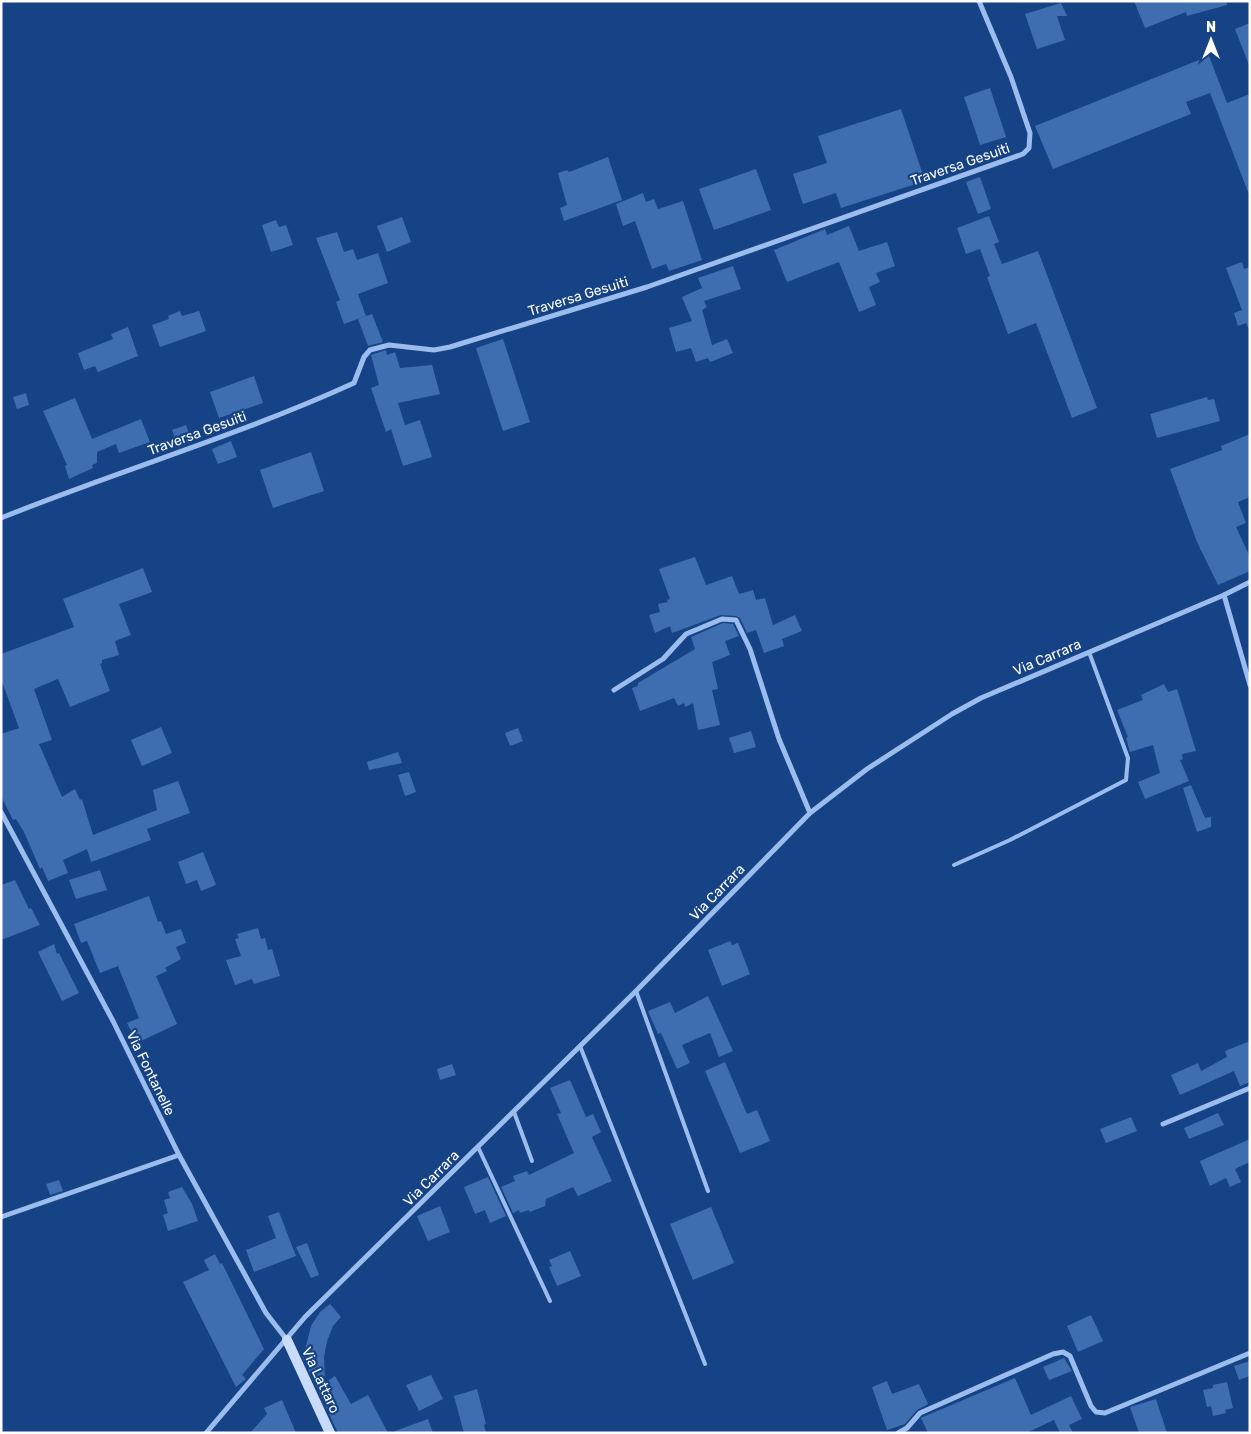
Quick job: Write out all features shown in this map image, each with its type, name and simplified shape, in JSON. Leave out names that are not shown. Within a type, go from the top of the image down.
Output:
[{"type":"street","name":"Traversa Gesuiti","points":[[1,518],[69,491],[271,418],[340,389],[354,382],[364,357],[370,350],[389,345],[434,350],[450,347],[647,287],[1023,154],[1029,148],[1030,133],[1011,77],[979,1]]},
{"type":"street","name":"Via Carrara","points":[[206,1433],[305,1317],[636,991],[810,813],[867,769],[952,714],[981,698],[1224,595],[1250,582]]},
{"type":"street","points":[[1224,595],[1250,685]]},
{"type":"street","points":[[614,690],[663,659],[686,634],[722,619],[736,620],[750,649],[779,739],[810,813]]},
{"type":"street","name":"Via Fontanelle","points":[[1,812],[113,1021],[179,1155],[266,1313],[287,1340]]},
{"type":"street","points":[[1164,1124],[1250,1088]]},
{"type":"street","points":[[1,1217],[179,1155]]},
{"type":"street","name":"Via Lattaro","points":[[287,1340],[330,1433]]},
{"type":"street","points":[[898,1433],[920,1414],[1053,1354],[1063,1352],[1070,1356],[1091,1406],[1096,1412],[1105,1413],[1250,1353]]},
{"type":"lane","points":[[954,865],[1010,840],[1126,780],[1128,758],[1089,652]]},
{"type":"lane","points":[[636,991],[708,1191]]},
{"type":"lane","points":[[580,1046],[705,1364]]},
{"type":"lane","points":[[514,1112],[532,1162]]},
{"type":"lane","points":[[478,1147],[550,1302]]},
{"type":"building","points":[[1134,1],[1226,1],[1227,5],[1187,16],[1186,12],[1145,28]]},
{"type":"building","points":[[1061,3],[1067,16],[1057,16],[1065,40],[1037,49],[1025,14]]},
{"type":"building","points":[[1250,23],[1250,65],[1249,65],[1235,29]]},
{"type":"building","points":[[1209,56],[1227,103],[1250,94],[1250,197],[1210,93],[1186,102],[1191,114],[1053,169],[1035,126]]},
{"type":"building","points":[[990,88],[1006,137],[980,145],[964,97]]},
{"type":"building","points":[[901,109],[925,181],[841,208],[836,193],[803,204],[793,174],[827,163],[818,136]]},
{"type":"building","points":[[608,157],[622,200],[564,221],[560,208],[567,205],[558,173],[567,170],[569,172]]},
{"type":"building","points":[[756,169],[771,210],[714,230],[699,189]]},
{"type":"building","points":[[980,177],[991,209],[978,214],[966,182]]},
{"type":"building","points":[[643,193],[646,202],[654,199],[658,209],[683,201],[702,260],[669,271],[666,264],[652,269],[635,221],[623,226],[616,204]]},
{"type":"building","points":[[989,216],[999,242],[994,244],[1002,264],[1038,251],[1097,408],[1072,418],[1036,323],[1008,334],[987,277],[990,276],[980,249],[966,254],[957,228]]},
{"type":"building","points":[[402,217],[411,242],[387,252],[377,226]]},
{"type":"building","points":[[276,220],[279,227],[286,225],[293,245],[271,252],[262,225]]},
{"type":"building","points":[[849,226],[859,251],[887,242],[895,266],[876,273],[880,282],[869,287],[876,305],[859,312],[839,262],[787,282],[774,250],[825,229],[827,235]]},
{"type":"building","points":[[337,232],[344,252],[353,249],[357,260],[378,253],[388,283],[358,294],[366,316],[344,324],[336,302],[340,300],[316,238]]},
{"type":"building","points":[[1242,262],[1244,269],[1250,267],[1249,329],[1246,323],[1238,326],[1234,313],[1242,310],[1226,268]]},
{"type":"building","points":[[733,266],[741,289],[704,301],[707,307],[702,310],[712,345],[727,339],[733,353],[710,362],[708,358],[696,362],[691,348],[676,352],[669,328],[692,321],[682,297],[702,288],[698,278]]},
{"type":"building","points":[[180,311],[182,316],[199,311],[206,331],[160,347],[152,325],[169,319],[168,316]]},
{"type":"building","points":[[372,314],[383,342],[368,346],[358,319]]},
{"type":"building","points":[[128,327],[138,356],[98,372],[95,366],[84,370],[78,353],[113,339],[111,334]]},
{"type":"building","points":[[503,339],[530,422],[503,431],[476,348]]},
{"type":"building","points":[[386,350],[387,355],[395,352],[400,368],[432,365],[440,394],[398,403],[405,425],[420,420],[432,457],[403,466],[391,429],[386,432],[371,388],[379,385],[371,355]]},
{"type":"building","points":[[254,376],[263,403],[219,418],[210,392]]},
{"type":"building","points":[[26,393],[29,405],[17,409],[13,397]]},
{"type":"building","points":[[1207,397],[1208,400],[1214,399],[1220,421],[1157,438],[1150,414]]},
{"type":"building","points":[[75,398],[92,439],[141,419],[150,442],[119,453],[116,444],[97,452],[97,463],[92,465],[93,468],[69,479],[65,466],[67,465],[43,411]]},
{"type":"building","points":[[186,425],[192,441],[178,446],[172,430]]},
{"type":"building","points":[[1250,434],[1250,497],[1238,502],[1246,523],[1236,527],[1250,557],[1250,571],[1218,585],[1197,542],[1170,469],[1222,450],[1221,446]]},
{"type":"building","points":[[231,441],[237,457],[218,464],[212,449]]},
{"type":"building","points":[[311,452],[324,491],[273,508],[260,470]]},
{"type":"building","points":[[695,557],[706,585],[732,576],[739,594],[753,590],[756,600],[765,598],[773,625],[795,615],[802,631],[782,639],[784,646],[764,653],[756,630],[747,633],[740,618],[736,616],[721,615],[672,633],[670,626],[655,633],[649,615],[660,612],[658,604],[668,602],[667,600],[670,599],[659,569]]},
{"type":"building","points":[[143,568],[152,592],[119,604],[131,635],[115,641],[119,655],[102,660],[100,664],[110,691],[70,707],[58,679],[34,689],[52,740],[39,744],[62,797],[75,789],[80,800],[82,799],[93,835],[157,810],[153,790],[178,781],[190,813],[147,829],[151,840],[124,850],[91,862],[87,849],[63,860],[68,873],[48,881],[42,867],[40,869],[24,832],[16,819],[13,820],[1,796],[1,734],[19,728],[1,679],[1,654],[74,627],[63,599]]},
{"type":"building","points":[[723,623],[733,624],[739,636],[725,641],[730,655],[712,662],[718,689],[712,690],[720,725],[698,730],[693,703],[685,707],[684,703],[678,706],[674,698],[640,711],[632,688],[695,649],[691,637]]},
{"type":"building","points":[[1164,684],[1168,692],[1177,689],[1196,751],[1182,754],[1183,759],[1180,760],[1189,781],[1145,799],[1138,782],[1160,773],[1153,745],[1130,752],[1126,738],[1128,737],[1117,710],[1143,700],[1141,695]]},
{"type":"building","points":[[161,727],[172,753],[142,766],[131,740]]},
{"type":"building","points":[[518,728],[523,741],[510,746],[505,733]]},
{"type":"building","points":[[751,731],[756,747],[734,753],[729,738]]},
{"type":"building","points":[[398,752],[402,763],[369,770],[367,762]]},
{"type":"building","points":[[409,772],[416,792],[405,796],[398,775]]},
{"type":"building","points":[[1191,785],[1205,818],[1211,817],[1211,827],[1197,832],[1183,788]]},
{"type":"building","points":[[203,852],[216,885],[201,891],[197,880],[186,884],[178,862]]},
{"type":"building","points":[[100,870],[107,890],[76,899],[69,880]]},
{"type":"building","points":[[15,880],[29,909],[31,908],[40,925],[1,940],[1,885]]},
{"type":"building","points":[[149,896],[158,922],[161,921],[166,934],[181,929],[186,943],[176,947],[181,959],[165,968],[167,971],[156,976],[177,1024],[137,1043],[127,1023],[139,1018],[118,966],[100,973],[87,941],[81,943],[74,924]]},
{"type":"building","points":[[258,928],[261,939],[265,938],[268,950],[272,949],[280,976],[254,984],[252,979],[235,985],[226,960],[241,956],[235,939],[239,938],[237,934]]},
{"type":"building","points":[[730,941],[732,945],[738,943],[750,974],[722,986],[708,950]]},
{"type":"building","points":[[54,944],[57,954],[59,953],[79,993],[62,1001],[38,952]]},
{"type":"building","points":[[708,996],[733,1051],[719,1057],[710,1033],[682,1045],[690,1063],[677,1069],[661,1033],[658,1034],[648,1011],[670,1002],[675,1013]]},
{"type":"building","points":[[1250,1041],[1250,1082],[1240,1086],[1234,1071],[1180,1095],[1171,1075],[1198,1063],[1201,1071],[1227,1057],[1225,1051]]},
{"type":"building","points":[[725,1062],[747,1114],[757,1110],[770,1141],[740,1153],[705,1071]]},
{"type":"building","points":[[452,1064],[456,1075],[440,1080],[437,1069]]},
{"type":"building","points":[[570,1080],[586,1117],[593,1114],[601,1132],[592,1137],[612,1181],[578,1196],[573,1187],[546,1199],[545,1206],[530,1212],[529,1210],[520,1213],[519,1210],[513,1213],[501,1187],[515,1181],[513,1176],[527,1171],[529,1175],[574,1153],[557,1114],[561,1113],[550,1088]]},
{"type":"building","points":[[1218,1113],[1224,1125],[1189,1139],[1184,1128]]},
{"type":"building","points":[[1131,1117],[1137,1131],[1106,1143],[1100,1129]]},
{"type":"building","points":[[1250,1139],[1250,1162],[1235,1169],[1241,1182],[1230,1187],[1226,1178],[1210,1186],[1200,1161]]},
{"type":"building","points":[[488,1177],[506,1216],[490,1223],[485,1210],[475,1214],[464,1187]]},
{"type":"building","points":[[59,1180],[63,1191],[50,1195],[46,1184]]},
{"type":"building","points":[[182,1187],[192,1204],[198,1221],[168,1231],[163,1215],[168,1213],[164,1200],[170,1198],[168,1192]]},
{"type":"building","points":[[440,1206],[450,1232],[428,1241],[417,1216]]},
{"type":"building","points":[[711,1207],[734,1263],[693,1280],[670,1224]]},
{"type":"building","points":[[279,1212],[296,1256],[254,1272],[246,1250],[276,1238],[268,1216]]},
{"type":"building","points":[[307,1243],[319,1275],[311,1278],[296,1247]]},
{"type":"building","points":[[570,1251],[581,1276],[557,1286],[549,1267],[552,1266],[549,1260]]},
{"type":"building","points":[[215,1254],[220,1264],[222,1263],[264,1349],[242,1375],[246,1379],[236,1387],[183,1282],[209,1270],[204,1260]]},
{"type":"building","points":[[330,1304],[341,1317],[333,1326],[327,1341],[324,1357],[325,1383],[335,1376],[351,1404],[368,1395],[388,1433],[338,1433],[303,1358],[311,1326],[320,1312]]},
{"type":"building","points":[[1091,1315],[1103,1341],[1078,1352],[1067,1326]]},
{"type":"building","points":[[1064,1358],[1072,1371],[1049,1380],[1043,1367]]},
{"type":"building","points":[[1250,1361],[1250,1376],[1239,1380],[1234,1366]]},
{"type":"building","points":[[431,1375],[443,1399],[419,1411],[406,1385]]},
{"type":"building","points":[[1015,1378],[1031,1415],[1071,1396],[1082,1419],[1069,1425],[1073,1433],[1060,1433],[1054,1420],[1026,1433],[928,1433],[921,1418]]},
{"type":"building","points":[[887,1381],[892,1394],[919,1384],[928,1404],[917,1410],[905,1424],[887,1430],[872,1387]]},
{"type":"building","points":[[1227,1382],[1233,1408],[1225,1410],[1226,1413],[1213,1416],[1211,1406],[1207,1407],[1203,1390],[1213,1388],[1213,1385]]},
{"type":"building","points":[[477,1389],[486,1424],[484,1425],[486,1433],[464,1433],[454,1396]]},
{"type":"building","points":[[1156,1399],[1167,1433],[1139,1433],[1130,1407]]},
{"type":"building","points":[[282,1400],[296,1433],[250,1433],[267,1414],[264,1408]]},
{"type":"building","points":[[428,1419],[433,1433],[395,1433],[395,1431]]}]
